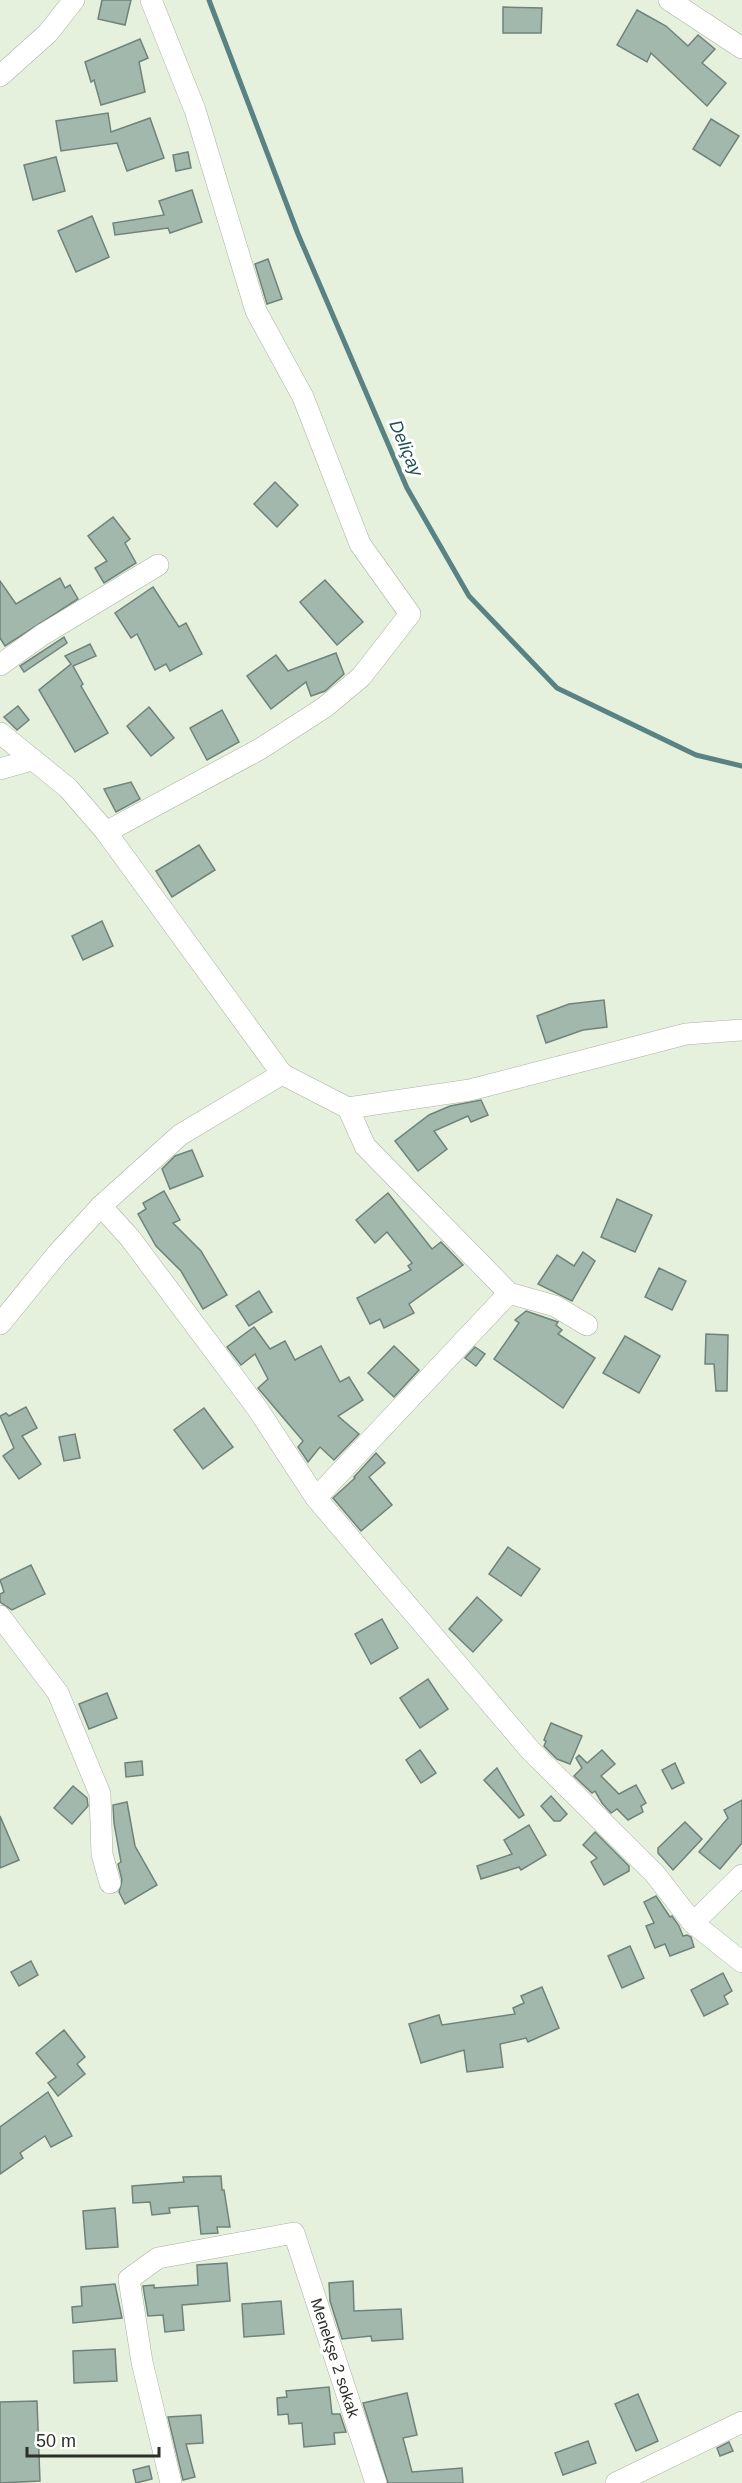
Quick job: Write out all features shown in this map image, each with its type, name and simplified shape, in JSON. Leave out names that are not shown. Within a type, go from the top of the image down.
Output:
[{"type":"street","points":[[0,76],[48,33],[74,0]]},
{"type":"street","points":[[106,832],[260,749],[325,707],[361,677],[410,614],[360,544],[303,397],[256,310],[195,110],[151,0]]},
{"type":"street","points":[[669,0],[742,48]]},
{"type":"street","points":[[0,665],[42,635],[158,565]]},
{"type":"street","points":[[0,733],[68,788],[106,832],[282,1074],[348,1108],[470,1090],[686,1034],[742,1030]]},
{"type":"street","points":[[0,769],[32,760]]},
{"type":"street","points":[[0,1324],[58,1253],[101,1206],[180,1135],[282,1074]]},
{"type":"street","points":[[348,1108],[365,1146],[509,1293],[555,1306],[587,1325]]},
{"type":"street","points":[[101,1206],[130,1238],[257,1408],[316,1498],[531,1751],[655,1874],[693,1923],[742,1962]]},
{"type":"street","points":[[316,1498],[509,1293]]},
{"type":"street","points":[[0,1616],[58,1693],[100,1794],[102,1854],[110,1883]]},
{"type":"street","points":[[693,1923],[742,1875]]},
{"type":"street","name":"Menekşe 2 sokak","points":[[171,2483],[142,2362],[129,2278],[158,2258],[294,2233],[376,2483]]},
{"type":"street","points":[[616,2483],[742,2422]]},
{"type":"building","points":[[102,0],[131,0],[125,25],[98,19]]},
{"type":"building","points":[[503,7],[542,8],[541,33],[503,33]]},
{"type":"building","points":[[637,10],[666,26],[688,46],[698,35],[715,49],[702,63],[726,83],[707,106],[651,53],[647,62],[617,45]]},
{"type":"building","points":[[140,39],[148,58],[139,62],[145,92],[101,105],[94,80],[91,82],[85,62]]},
{"type":"building","points":[[108,113],[111,132],[150,118],[164,158],[127,171],[117,143],[61,151],[56,121]]},
{"type":"building","points":[[711,119],[739,136],[720,166],[693,149]]},
{"type":"building","points":[[188,152],[191,168],[176,171],[173,155]]},
{"type":"building","points":[[56,157],[65,191],[33,200],[24,165]]},
{"type":"building","points":[[192,190],[202,222],[170,233],[168,228],[115,235],[113,223],[164,215],[159,201]]},
{"type":"building","points":[[92,216],[109,257],[76,272],[58,231]]},
{"type":"building","points":[[268,259],[282,299],[267,304],[255,264]]},
{"type":"building","points":[[275,482],[298,505],[277,527],[254,504]]},
{"type":"building","points":[[113,517],[130,539],[125,543],[136,563],[104,583],[95,568],[107,561],[88,536]]},
{"type":"building","points":[[60,578],[65,588],[70,585],[78,599],[5,646],[0,638],[0,581],[16,604]]},
{"type":"building","points":[[325,580],[363,622],[337,645],[300,602]]},
{"type":"building","points":[[153,587],[179,627],[186,623],[202,654],[170,671],[166,664],[155,670],[137,634],[131,638],[115,613]]},
{"type":"building","points":[[64,637],[67,643],[24,672],[20,666]]},
{"type":"building","points":[[90,644],[96,656],[73,666],[83,684],[81,686],[108,733],[75,752],[39,690],[71,664],[65,656]]},
{"type":"building","points":[[336,653],[344,674],[325,691],[311,696],[306,682],[271,709],[247,676],[276,655],[288,671]]},
{"type":"building","points":[[18,706],[29,720],[17,730],[4,717]]},
{"type":"building","points":[[149,707],[174,738],[151,756],[127,726]]},
{"type":"building","points":[[222,710],[239,742],[207,760],[190,728]]},
{"type":"building","points":[[131,782],[140,799],[116,812],[104,789]]},
{"type":"building","points":[[199,845],[215,870],[172,897],[156,871]]},
{"type":"building","points":[[102,921],[113,946],[83,960],[72,936]]},
{"type":"building","points":[[604,1000],[607,1027],[583,1030],[546,1043],[537,1016],[569,1004]]},
{"type":"building","points":[[481,1100],[488,1115],[471,1122],[468,1116],[434,1131],[447,1149],[418,1171],[395,1141],[429,1115],[450,1106]]},
{"type":"building","points":[[192,1150],[203,1176],[170,1189],[162,1169],[175,1156]]},
{"type":"building","points":[[164,1191],[180,1220],[173,1223],[201,1251],[227,1295],[203,1309],[181,1271],[156,1246],[138,1214],[146,1209],[143,1203]]},
{"type":"building","points":[[388,1193],[432,1249],[441,1242],[463,1265],[409,1304],[414,1313],[384,1328],[380,1319],[370,1324],[357,1298],[411,1270],[408,1266],[412,1263],[387,1232],[375,1243],[356,1220]]},
{"type":"building","points":[[617,1199],[652,1215],[635,1252],[601,1237]]},
{"type":"building","points":[[583,1252],[595,1261],[572,1301],[538,1284],[557,1255],[574,1266]]},
{"type":"building","points":[[659,1268],[686,1281],[672,1310],[645,1297]]},
{"type":"building","points":[[259,1291],[272,1312],[249,1326],[236,1306]]},
{"type":"building","points":[[526,1311],[558,1322],[556,1325],[562,1330],[558,1334],[595,1358],[563,1408],[494,1359],[519,1323],[515,1320]]},
{"type":"building","points":[[254,1327],[270,1349],[285,1341],[295,1360],[321,1346],[340,1382],[349,1377],[363,1400],[338,1416],[359,1434],[334,1460],[320,1447],[308,1462],[298,1447],[303,1441],[258,1388],[268,1379],[255,1354],[241,1365],[227,1347]]},
{"type":"building","points":[[706,1334],[728,1335],[727,1391],[716,1391],[714,1364],[705,1364]]},
{"type":"building","points":[[625,1336],[660,1356],[639,1393],[603,1373]]},
{"type":"building","points":[[394,1346],[419,1370],[394,1397],[368,1373]]},
{"type":"building","points":[[475,1347],[485,1354],[476,1366],[465,1358]]},
{"type":"building","points":[[26,1407],[37,1428],[22,1436],[41,1464],[19,1479],[3,1456],[14,1448],[0,1416],[6,1413],[9,1416]]},
{"type":"building","points":[[204,1408],[233,1447],[203,1469],[174,1430]]},
{"type":"building","points":[[75,1434],[80,1458],[64,1461],[59,1437]]},
{"type":"building","points":[[376,1453],[385,1463],[369,1477],[392,1505],[361,1531],[333,1498],[355,1478]]},
{"type":"building","points":[[508,1547],[540,1569],[521,1596],[489,1574]]},
{"type":"building","points":[[31,1565],[45,1594],[12,1610],[0,1602],[0,1594],[4,1592],[0,1580]]},
{"type":"building","points":[[477,1597],[502,1620],[473,1652],[449,1629]]},
{"type":"building","points":[[382,1619],[398,1648],[371,1664],[355,1634]]},
{"type":"building","points":[[428,1679],[448,1709],[420,1728],[400,1698]]},
{"type":"building","points":[[107,1693],[117,1718],[89,1729],[79,1704]]},
{"type":"building","points":[[551,1723],[582,1736],[570,1764],[557,1759],[544,1746]]},
{"type":"building","points":[[420,1750],[436,1773],[421,1783],[406,1760]]},
{"type":"building","points":[[602,1750],[615,1764],[601,1776],[619,1794],[636,1785],[646,1803],[641,1806],[643,1812],[628,1820],[617,1809],[611,1813],[595,1791],[592,1793],[574,1776],[582,1768],[576,1758],[579,1755],[587,1763]]},
{"type":"building","points":[[142,1761],[143,1775],[126,1777],[125,1763]]},
{"type":"building","points":[[675,1763],[684,1783],[672,1789],[662,1770]]},
{"type":"building","points":[[497,1768],[524,1815],[519,1818],[484,1780]]},
{"type":"building","points":[[73,1786],[87,1798],[88,1806],[72,1824],[54,1808]]},
{"type":"building","points":[[551,1796],[567,1814],[560,1821],[554,1821],[541,1806]]},
{"type":"building","points":[[742,1800],[742,1843],[720,1869],[699,1852],[728,1818],[724,1810]]},
{"type":"building","points":[[127,1802],[135,1846],[157,1885],[125,1904],[119,1892],[122,1880],[118,1864],[121,1862],[113,1805]]},
{"type":"building","points":[[0,1816],[19,1860],[0,1868]]},
{"type":"building","points":[[685,1822],[702,1839],[673,1870],[658,1853],[658,1848]]},
{"type":"building","points":[[529,1825],[546,1855],[521,1870],[519,1867],[481,1879],[477,1866],[512,1854],[504,1840]]},
{"type":"building","points":[[595,1832],[629,1866],[629,1871],[604,1885],[591,1862],[597,1858],[583,1845]]},
{"type":"building","points":[[656,1896],[679,1926],[683,1936],[691,1937],[694,1947],[670,1956],[665,1944],[655,1948],[646,1926],[654,1923],[644,1902]]},
{"type":"building","points":[[630,1946],[644,1978],[622,1988],[608,1956]]},
{"type":"building","points":[[31,1961],[38,1975],[19,1986],[11,1972]]},
{"type":"building","points":[[723,1973],[732,1991],[724,1996],[728,2004],[704,2016],[691,1990]]},
{"type":"building","points":[[542,1987],[559,2028],[528,2042],[526,2038],[500,2044],[503,2067],[467,2072],[464,2050],[421,2063],[409,2024],[439,2015],[442,2025],[515,2014],[513,2008],[524,2003],[521,1996]]},
{"type":"building","points":[[64,2030],[85,2057],[77,2064],[85,2074],[58,2096],[48,2083],[56,2077],[36,2053]]},
{"type":"building","points":[[48,2092],[72,2136],[51,2147],[45,2136],[20,2153],[23,2158],[0,2174],[0,2127]]},
{"type":"building","points":[[221,2176],[230,2227],[217,2227],[218,2233],[201,2234],[198,2206],[169,2208],[170,2213],[152,2215],[150,2202],[133,2203],[132,2186],[184,2182],[183,2177]]},
{"type":"building","points":[[115,2208],[118,2247],[86,2249],[83,2211]]},
{"type":"building","points":[[227,2263],[230,2301],[182,2305],[184,2330],[165,2332],[163,2315],[148,2316],[143,2286],[154,2285],[154,2288],[198,2285],[197,2265]]},
{"type":"building","points":[[353,2281],[354,2311],[401,2309],[403,2339],[372,2341],[371,2336],[342,2339],[330,2301],[329,2283]]},
{"type":"building","points":[[115,2284],[122,2318],[73,2323],[72,2307],[82,2306],[81,2287]]},
{"type":"building","points":[[281,2301],[284,2334],[244,2337],[242,2304]]},
{"type":"building","points":[[115,2349],[117,2381],[74,2383],[73,2351]]},
{"type":"building","points":[[329,2387],[332,2414],[340,2414],[346,2432],[334,2433],[335,2444],[304,2447],[302,2423],[289,2424],[288,2414],[278,2415],[277,2398],[287,2397],[286,2391]]},
{"type":"building","points":[[407,2393],[417,2435],[403,2438],[412,2472],[462,2468],[463,2483],[388,2483],[363,2403]]},
{"type":"building","points":[[638,2394],[658,2441],[636,2451],[615,2404]]},
{"type":"building","points":[[37,2401],[40,2481],[0,2483],[0,2402]]},
{"type":"building","points":[[201,2415],[203,2443],[186,2444],[195,2477],[183,2480],[168,2417]]},
{"type":"building","points":[[588,2441],[596,2463],[563,2475],[555,2453]]},
{"type":"building","points":[[729,2442],[733,2451],[720,2456],[717,2448]]},
{"type":"building","points":[[149,2466],[152,2479],[136,2483],[133,2470]]},
{"type":"waterway","name":"Deliçay","points":[[209,0],[298,234],[407,488],[469,596],[557,688],[696,755],[742,766]]}]
